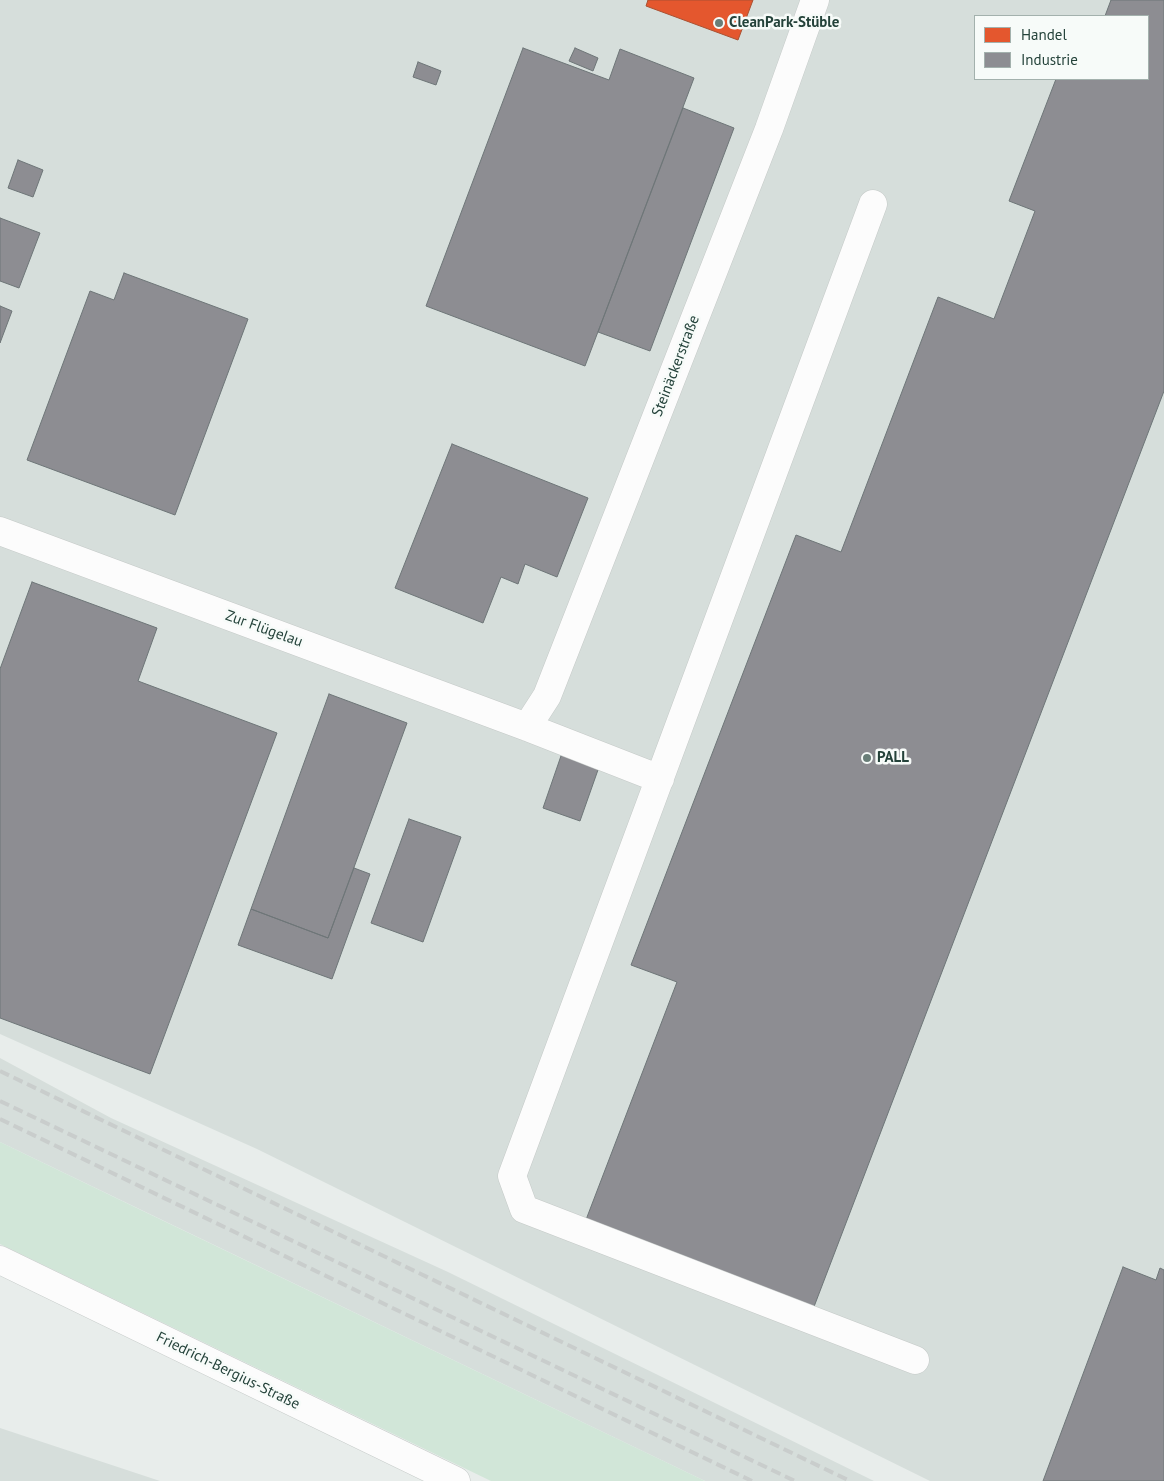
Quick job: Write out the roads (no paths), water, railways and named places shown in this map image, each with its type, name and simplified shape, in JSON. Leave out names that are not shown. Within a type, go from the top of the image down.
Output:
[{"type":"street","name":"Steinäckerstraße","points":[[527,727],[547,696],[769,129],[815,0]]},
{"type":"street","points":[[873,204],[512,1176],[524,1209],[915,1360]]},
{"type":"street","name":"Zur Flügelau","points":[[0,531],[527,727],[660,779]]},
{"type":"street","name":"Friedrich-Bergius-Straße","points":[[0,1260],[456,1481]]},
{"type":"railway","points":[[0,1071],[850,1481]]},
{"type":"railway","points":[[0,1101],[795,1481]]},
{"type":"railway","points":[[0,1119],[752,1481]]},
{"type":"place","name":"CleanPark-Stüble","points":[[719,23]]},
{"type":"place","name":"PALL","points":[[867,758]]}]
